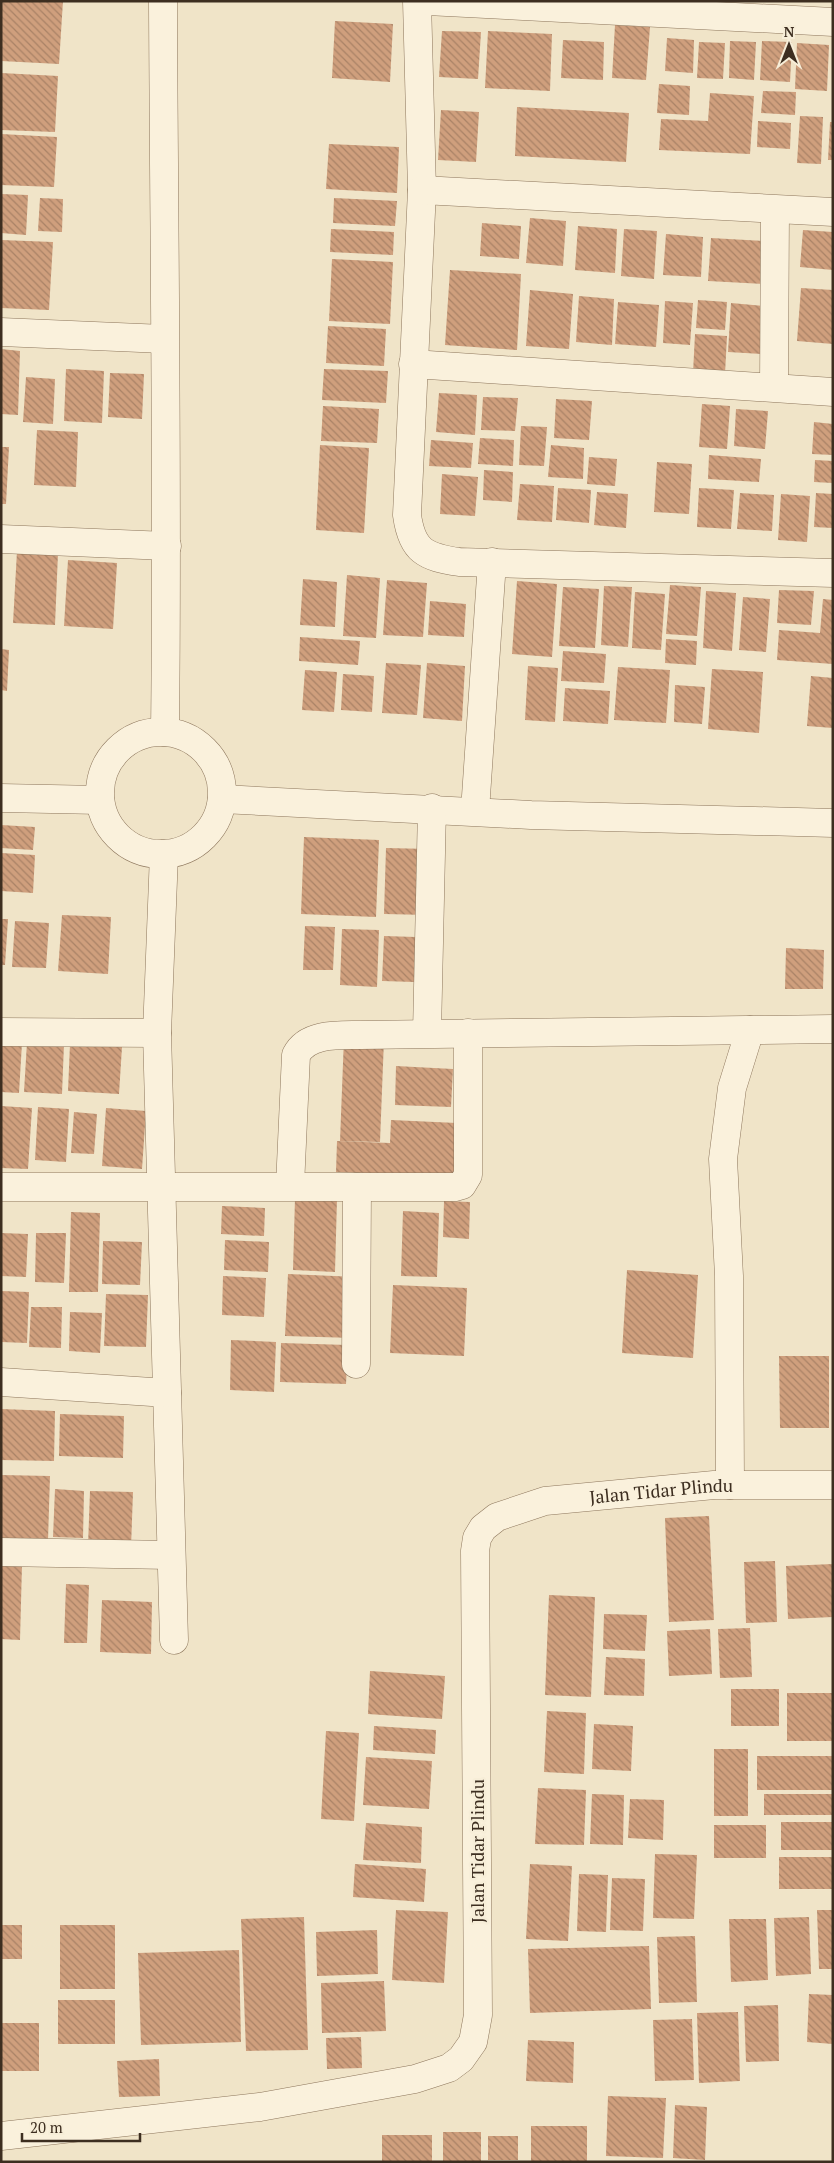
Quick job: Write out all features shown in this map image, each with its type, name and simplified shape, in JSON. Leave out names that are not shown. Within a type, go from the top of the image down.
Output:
[{"type":"street","points":[[163,1],[167,546],[165,732]]},
{"type":"street","points":[[417,1],[422,190],[407,515],[412,538],[418,548],[430,556],[459,562],[833,574]]},
{"type":"street","points":[[427,1],[833,22]]},
{"type":"street","points":[[422,190],[833,212]]},
{"type":"street","points":[[774,388],[775,210]]},
{"type":"street","points":[[1,332],[164,339]]},
{"type":"street","points":[[414,364],[833,392]]},
{"type":"street","points":[[1,539],[167,546]]},
{"type":"street","points":[[475,811],[492,562]]},
{"type":"street","points":[[165,732],[181,735],[196,742],[208,753],[217,767],[222,782],[222,799],[218,816],[210,831],[197,844],[181,851],[164,854],[141,851],[121,840],[106,822],[100,800],[101,779],[114,754],[124,744],[144,734],[165,732]]},
{"type":"street","points":[[1,798],[100,800]]},
{"type":"street","points":[[222,799],[432,808],[531,815],[833,823]]},
{"type":"street","points":[[427,1033],[432,808]]},
{"type":"street","points":[[164,854],[157,1033],[170,1555],[174,1640]]},
{"type":"street","points":[[730,1485],[729,1276],[723,1159],[732,1088],[750,1030]]},
{"type":"street","points":[[290,1186],[296,1055],[300,1046],[308,1042],[342,1035],[427,1033],[833,1030]]},
{"type":"street","points":[[1,1032],[157,1033]]},
{"type":"street","points":[[1,1187],[455,1187],[466,1181],[468,1175],[468,1033]]},
{"type":"street","points":[[356,1364],[357,1187]]},
{"type":"street","points":[[1,1382],[167,1393]]},
{"type":"street","name":"Jalan Tidar Plindu","points":[[1,2136],[260,2107],[415,2079],[449,2068],[461,2059],[473,2042],[478,2014],[475,1551],[477,1538],[483,1528],[497,1517],[545,1501],[730,1485],[833,1485]]},
{"type":"street","points":[[1,1552],[170,1555]]},
{"type":"building","points":[[1,1],[63,1],[59,64],[1,61]]},
{"type":"building","points":[[335,21],[393,24],[390,82],[332,78]]},
{"type":"building","points":[[615,25],[650,27],[646,80],[612,78]]},
{"type":"building","points":[[442,31],[481,32],[478,79],[439,77]]},
{"type":"building","points":[[488,31],[552,34],[550,91],[485,88]]},
{"type":"building","points":[[667,38],[694,40],[693,73],[665,71]]},
{"type":"building","points":[[563,40],[604,42],[603,80],[561,78]]},
{"type":"building","points":[[730,41],[756,42],[754,80],[729,78]]},
{"type":"building","points":[[762,41],[792,42],[790,82],[760,80]]},
{"type":"building","points":[[699,42],[725,43],[723,79],[697,78]]},
{"type":"building","points":[[797,43],[829,45],[827,91],[795,89]]},
{"type":"building","points":[[1,73],[58,76],[55,132],[1,130]]},
{"type":"building","points":[[659,84],[690,86],[689,115],[657,113]]},
{"type":"building","points":[[763,91],[796,92],[795,115],[761,113]]},
{"type":"building","points":[[710,93],[754,96],[750,154],[659,150],[661,119],[708,121]]},
{"type":"building","points":[[517,107],[629,113],[626,162],[515,156]]},
{"type":"building","points":[[441,110],[479,112],[476,162],[438,160]]},
{"type":"building","points":[[800,116],[823,117],[821,164],[797,163]]},
{"type":"building","points":[[758,121],[791,123],[790,149],[757,147]]},
{"type":"building","points":[[830,122],[833,122],[833,160],[828,160]]},
{"type":"building","points":[[1,134],[57,137],[54,187],[1,185]]},
{"type":"building","points":[[329,144],[399,147],[397,193],[326,189]]},
{"type":"building","points":[[1,194],[28,195],[26,235],[1,233]]},
{"type":"building","points":[[40,198],[63,199],[62,232],[38,231]]},
{"type":"building","points":[[334,198],[397,201],[395,226],[333,223]]},
{"type":"building","points":[[530,218],[566,221],[563,266],[526,263]]},
{"type":"building","points":[[482,223],[521,226],[519,259],[480,256]]},
{"type":"building","points":[[578,226],[617,229],[615,273],[575,270]]},
{"type":"building","points":[[331,229],[394,232],[393,255],[330,252]]},
{"type":"building","points":[[624,229],[657,231],[654,279],[621,276]]},
{"type":"building","points":[[803,230],[833,232],[833,270],[800,267]]},
{"type":"building","points":[[666,234],[703,237],[701,277],[663,275]]},
{"type":"building","points":[[711,238],[766,241],[764,284],[708,281]]},
{"type":"building","points":[[1,240],[53,242],[49,310],[1,308]]},
{"type":"building","points":[[332,259],[393,262],[390,324],[329,321]]},
{"type":"building","points":[[450,270],[521,274],[517,350],[445,345]]},
{"type":"building","points":[[801,288],[833,290],[833,344],[797,341]]},
{"type":"building","points":[[530,290],[573,294],[569,349],[526,346]]},
{"type":"building","points":[[579,296],[614,299],[612,345],[576,342]]},
{"type":"building","points":[[698,300],[727,302],[725,330],[696,328]]},
{"type":"building","points":[[665,301],[693,303],[690,345],[663,343]]},
{"type":"building","points":[[618,302],[659,305],[656,347],[615,344]]},
{"type":"building","points":[[731,303],[765,306],[762,354],[728,352]]},
{"type":"building","points":[[328,326],[386,329],[384,366],[326,363]]},
{"type":"building","points":[[695,334],[727,336],[725,374],[693,373]]},
{"type":"building","points":[[1,349],[20,351],[18,415],[1,414]]},
{"type":"building","points":[[66,369],[104,371],[102,423],[64,421]]},
{"type":"building","points":[[324,369],[388,371],[386,403],[322,400]]},
{"type":"building","points":[[110,373],[144,374],[142,419],[108,417]]},
{"type":"building","points":[[26,377],[55,379],[53,424],[23,422]]},
{"type":"building","points":[[439,393],[477,395],[475,435],[436,432]]},
{"type":"building","points":[[483,397],[518,398],[515,431],[481,430]]},
{"type":"building","points":[[556,399],[592,401],[589,440],[554,438]]},
{"type":"building","points":[[702,404],[730,406],[727,449],[699,447]]},
{"type":"building","points":[[323,406],[379,409],[377,443],[321,441]]},
{"type":"building","points":[[736,409],[768,411],[765,449],[734,446]]},
{"type":"building","points":[[814,422],[833,424],[833,455],[812,454]]},
{"type":"building","points":[[521,426],[547,427],[544,466],[519,465]]},
{"type":"building","points":[[37,430],[78,432],[76,487],[34,485]]},
{"type":"building","points":[[480,438],[514,440],[513,466],[478,464]]},
{"type":"building","points":[[431,440],[473,443],[471,468],[429,466]]},
{"type":"building","points":[[320,445],[369,448],[364,533],[316,530]]},
{"type":"building","points":[[551,445],[584,448],[583,479],[548,477]]},
{"type":"building","points":[[1,447],[9,447],[6,504],[1,504]]},
{"type":"building","points":[[709,455],[761,459],[759,482],[708,479]]},
{"type":"building","points":[[589,457],[617,459],[615,486],[587,484]]},
{"type":"building","points":[[815,460],[833,461],[833,483],[814,482]]},
{"type":"building","points":[[657,462],[692,464],[689,514],[654,512]]},
{"type":"building","points":[[484,470],[513,472],[512,502],[483,500]]},
{"type":"building","points":[[442,474],[478,477],[475,516],[440,514]]},
{"type":"building","points":[[520,484],[554,486],[552,522],[517,520]]},
{"type":"building","points":[[558,488],[591,490],[589,523],[556,520]]},
{"type":"building","points":[[699,488],[734,490],[731,529],[697,527]]},
{"type":"building","points":[[597,492],[628,494],[626,528],[594,525]]},
{"type":"building","points":[[740,493],[774,495],[772,531],[737,529]]},
{"type":"building","points":[[816,493],[833,494],[833,528],[814,527]]},
{"type":"building","points":[[781,494],[810,496],[807,542],[778,540]]},
{"type":"building","points":[[17,551],[58,553],[55,625],[13,623]]},
{"type":"building","points":[[68,560],[117,563],[113,629],[64,626]]},
{"type":"building","points":[[347,575],[380,578],[376,638],[343,636]]},
{"type":"building","points":[[303,579],[337,582],[335,627],[300,625]]},
{"type":"building","points":[[387,580],[427,583],[423,637],[383,635]]},
{"type":"building","points":[[517,581],[557,584],[552,657],[512,654]]},
{"type":"building","points":[[670,585],[701,587],[697,636],[666,634]]},
{"type":"building","points":[[604,586],[632,587],[628,647],[601,645]]},
{"type":"building","points":[[563,587],[599,589],[595,648],[559,646]]},
{"type":"building","points":[[779,590],[814,591],[811,625],[777,623]]},
{"type":"building","points":[[706,591],[736,593],[732,651],[703,648]]},
{"type":"building","points":[[635,592],[665,594],[661,650],[632,648]]},
{"type":"building","points":[[743,597],[770,599],[766,652],[739,650]]},
{"type":"building","points":[[823,599],[833,600],[833,664],[777,660],[779,630],[820,633]]},
{"type":"building","points":[[430,601],[466,604],[464,637],[428,635]]},
{"type":"building","points":[[300,637],[360,641],[358,665],[299,661]]},
{"type":"building","points":[[666,639],[697,641],[696,665],[665,663]]},
{"type":"building","points":[[1,649],[9,650],[7,691],[1,690]]},
{"type":"building","points":[[563,651],[606,654],[604,683],[561,681]]},
{"type":"building","points":[[386,663],[421,665],[417,715],[382,713]]},
{"type":"building","points":[[427,663],[465,666],[462,721],[423,718]]},
{"type":"building","points":[[528,666],[558,668],[555,722],[525,720]]},
{"type":"building","points":[[618,667],[670,670],[666,723],[614,720]]},
{"type":"building","points":[[712,669],[763,672],[759,733],[708,729]]},
{"type":"building","points":[[305,670],[337,672],[334,712],[302,710]]},
{"type":"building","points":[[343,674],[374,676],[372,712],[341,710]]},
{"type":"building","points":[[811,676],[833,678],[833,728],[807,726]]},
{"type":"building","points":[[675,685],[705,687],[702,724],[674,722]]},
{"type":"building","points":[[565,688],[610,691],[608,724],[563,721]]},
{"type":"building","points":[[1,825],[35,827],[33,850],[1,848]]},
{"type":"building","points":[[304,837],[379,840],[376,917],[301,914]]},
{"type":"building","points":[[386,848],[430,849],[428,915],[384,914]]},
{"type":"building","points":[[1,853],[35,855],[33,893],[1,891]]},
{"type":"building","points":[[62,915],[111,917],[108,974],[58,971]]},
{"type":"building","points":[[1,919],[8,919],[5,965],[1,965]]},
{"type":"building","points":[[15,921],[49,923],[46,968],[12,967]]},
{"type":"building","points":[[305,926],[335,927],[333,970],[303,970]]},
{"type":"building","points":[[342,929],[379,930],[377,987],[340,985]]},
{"type":"building","points":[[384,936],[416,937],[414,982],[382,981]]},
{"type":"building","points":[[786,948],[824,950],[823,989],[785,989]]},
{"type":"building","points":[[344,1037],[384,1039],[380,1142],[340,1141]]},
{"type":"building","points":[[1,1042],[22,1043],[19,1093],[1,1092]]},
{"type":"building","points":[[27,1042],[64,1044],[62,1094],[24,1092]]},
{"type":"building","points":[[70,1044],[122,1047],[119,1094],[68,1091]]},
{"type":"building","points":[[396,1066],[453,1069],[451,1107],[395,1105]]},
{"type":"building","points":[[1,1106],[32,1108],[28,1169],[1,1168]]},
{"type":"building","points":[[38,1107],[69,1109],[66,1162],[35,1160]]},
{"type":"building","points":[[106,1108],[146,1111],[142,1169],[102,1166]]},
{"type":"building","points":[[74,1112],[97,1114],[94,1154],[71,1153]]},
{"type":"building","points":[[391,1120],[457,1123],[455,1176],[336,1172],[337,1141],[390,1143]]},
{"type":"building","points":[[295,1198],[337,1199],[335,1272],[293,1270]]},
{"type":"building","points":[[444,1201],[470,1202],[469,1239],[443,1237]]},
{"type":"building","points":[[222,1206],[265,1208],[264,1236],[221,1234]]},
{"type":"building","points":[[403,1211],[439,1213],[437,1277],[401,1276]]},
{"type":"building","points":[[71,1212],[100,1213],[98,1292],[69,1292]]},
{"type":"building","points":[[1,1233],[28,1234],[26,1277],[1,1276]]},
{"type":"building","points":[[36,1233],[66,1233],[64,1283],[35,1282]]},
{"type":"building","points":[[225,1240],[269,1242],[268,1272],[224,1270]]},
{"type":"building","points":[[103,1241],[142,1242],[140,1285],[102,1284]]},
{"type":"building","points":[[627,1270],[698,1275],[693,1358],[622,1353]]},
{"type":"building","points":[[288,1274],[357,1277],[354,1338],[285,1336]]},
{"type":"building","points":[[223,1276],[266,1278],[264,1317],[222,1315]]},
{"type":"building","points":[[393,1285],[467,1288],[464,1356],[390,1353]]},
{"type":"building","points":[[1,1291],[29,1292],[27,1343],[1,1342]]},
{"type":"building","points":[[106,1294],[148,1295],[146,1347],[104,1346]]},
{"type":"building","points":[[31,1307],[62,1307],[61,1348],[29,1347]]},
{"type":"building","points":[[70,1312],[102,1313],[100,1353],[69,1351]]},
{"type":"building","points":[[231,1340],[276,1342],[274,1392],[230,1390]]},
{"type":"building","points":[[281,1343],[348,1345],[346,1384],[280,1382]]},
{"type":"building","points":[[779,1356],[829,1356],[829,1428],[780,1428]]},
{"type":"building","points":[[1,1409],[55,1411],[54,1461],[1,1460]]},
{"type":"building","points":[[60,1414],[124,1416],[123,1458],[59,1456]]},
{"type":"building","points":[[1,1475],[50,1476],[48,1540],[1,1538]]},
{"type":"building","points":[[55,1489],[84,1491],[83,1538],[53,1537]]},
{"type":"building","points":[[90,1491],[133,1492],[131,1548],[88,1546]]},
{"type":"building","points":[[709,1516],[714,1620],[669,1622],[665,1518]]},
{"type":"building","points":[[775,1561],[777,1622],[746,1623],[744,1562]]},
{"type":"building","points":[[1,1564],[22,1565],[20,1640],[1,1639]]},
{"type":"building","points":[[833,1564],[833,1617],[788,1619],[786,1566]]},
{"type":"building","points":[[66,1584],[89,1585],[87,1643],[64,1643]]},
{"type":"building","points":[[549,1595],[595,1597],[591,1697],[545,1695]]},
{"type":"building","points":[[102,1600],[152,1602],[151,1654],[100,1652]]},
{"type":"building","points":[[604,1614],[647,1615],[645,1651],[603,1649]]},
{"type":"building","points":[[750,1628],[752,1677],[720,1678],[718,1629]]},
{"type":"building","points":[[710,1629],[712,1674],[669,1676],[667,1631]]},
{"type":"building","points":[[606,1657],[645,1659],[644,1696],[604,1695]]},
{"type":"building","points":[[370,1671],[445,1676],[442,1719],[368,1714]]},
{"type":"building","points":[[731,1689],[779,1689],[779,1726],[731,1726]]},
{"type":"building","points":[[787,1693],[833,1693],[833,1741],[787,1741]]},
{"type":"building","points":[[547,1711],[586,1713],[584,1774],[544,1772]]},
{"type":"building","points":[[594,1724],[633,1726],[631,1771],[592,1769]]},
{"type":"building","points":[[374,1726],[436,1730],[435,1754],[373,1750]]},
{"type":"building","points":[[326,1731],[359,1733],[354,1821],[321,1819]]},
{"type":"building","points":[[714,1749],[748,1749],[748,1816],[714,1816]]},
{"type":"building","points":[[757,1756],[833,1756],[833,1790],[757,1790]]},
{"type":"building","points":[[366,1757],[432,1761],[429,1809],[363,1805]]},
{"type":"building","points":[[538,1788],[586,1790],[584,1845],[535,1844]]},
{"type":"building","points":[[592,1794],[624,1795],[623,1845],[590,1844]]},
{"type":"building","points":[[764,1794],[833,1794],[833,1815],[764,1815]]},
{"type":"building","points":[[630,1799],[664,1800],[663,1840],[628,1838]]},
{"type":"building","points":[[781,1822],[833,1822],[833,1850],[781,1850]]},
{"type":"building","points":[[366,1823],[422,1827],[421,1863],[363,1860]]},
{"type":"building","points":[[714,1825],[766,1825],[766,1858],[714,1858]]},
{"type":"building","points":[[655,1854],[697,1855],[694,1919],[653,1918]]},
{"type":"building","points":[[779,1857],[833,1857],[833,1889],[779,1889]]},
{"type":"building","points":[[355,1864],[426,1869],[424,1902],[353,1897]]},
{"type":"building","points":[[530,1864],[572,1866],[568,1941],[526,1939]]},
{"type":"building","points":[[579,1874],[608,1875],[606,1932],[577,1931]]},
{"type":"building","points":[[612,1878],[645,1879],[643,1931],[610,1930]]},
{"type":"building","points":[[396,1910],[448,1912],[444,1983],[392,1980]]},
{"type":"building","points":[[817,1910],[833,1910],[833,1969],[819,1969]]},
{"type":"building","points":[[304,1917],[308,2050],[246,2051],[241,1919]]},
{"type":"building","points":[[809,1917],[811,1974],[776,1976],[774,1918]]},
{"type":"building","points":[[729,1919],[766,1919],[768,1980],[731,1982]]},
{"type":"building","points":[[1,1925],[22,1925],[22,1959],[1,1959]]},
{"type":"building","points":[[60,1925],[115,1925],[115,1989],[60,1989]]},
{"type":"building","points":[[377,1930],[378,1974],[317,1976],[316,1932]]},
{"type":"building","points":[[695,1936],[697,2002],[659,2003],[657,1937]]},
{"type":"building","points":[[649,1946],[651,2009],[530,2013],[528,1949]]},
{"type":"building","points":[[239,1950],[241,2042],[141,2045],[138,1953]]},
{"type":"building","points":[[384,1981],[386,2031],[322,2033],[321,1983]]},
{"type":"building","points":[[809,1994],[833,1995],[833,2044],[807,2042]]},
{"type":"building","points":[[58,2000],[115,2000],[115,2044],[58,2044]]},
{"type":"building","points":[[778,2005],[779,2061],[746,2062],[744,2006]]},
{"type":"building","points":[[738,2012],[740,2081],[699,2083],[697,2013]]},
{"type":"building","points":[[692,2019],[694,2080],[655,2081],[653,2020]]},
{"type":"building","points":[[1,2023],[39,2023],[39,2071],[1,2071]]},
{"type":"building","points":[[361,2037],[362,2068],[327,2069],[326,2038]]},
{"type":"building","points":[[528,2040],[574,2042],[573,2083],[526,2081]]},
{"type":"building","points":[[159,2059],[160,2096],[119,2097],[117,2061]]},
{"type":"building","points":[[608,2096],[666,2098],[663,2158],[606,2156]]},
{"type":"building","points":[[675,2105],[707,2107],[705,2160],[673,2158]]},
{"type":"building","points":[[531,2126],[587,2126],[587,2162],[531,2162]]},
{"type":"building","points":[[443,2132],[481,2132],[481,2162],[443,2162]]},
{"type":"building","points":[[382,2135],[432,2135],[432,2162],[382,2162]]},
{"type":"building","points":[[488,2136],[518,2136],[518,2160],[488,2160]]}]
